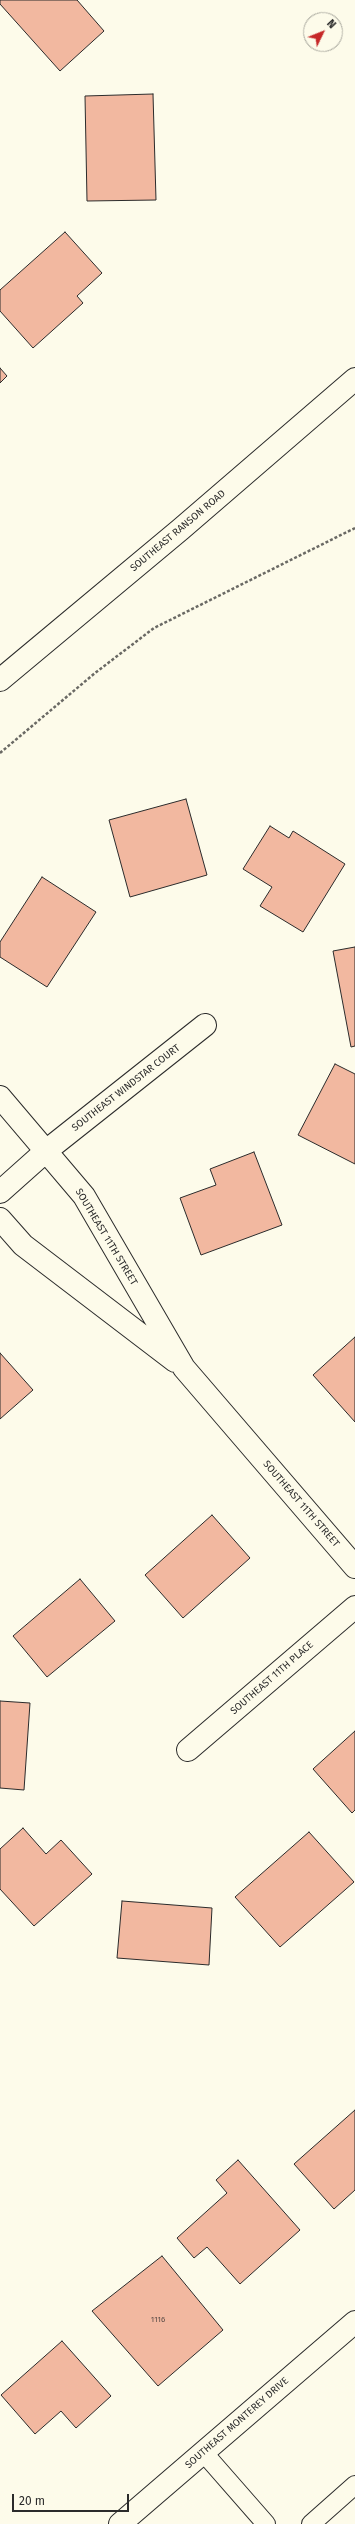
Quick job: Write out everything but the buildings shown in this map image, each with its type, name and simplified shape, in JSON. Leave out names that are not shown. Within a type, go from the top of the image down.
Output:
[{"type":"street","name":"SOUTHEAST RANSON ROAD","points":[[0,680],[181,529],[355,379]]},
{"type":"street","name":"SOUTHEAST WINDSTAR COURT","points":[[0,1192],[46,1151],[205,1025]]},
{"type":"street","name":"SOUTHEAST 11TH STREET","points":[[0,1097],[84,1196],[184,1368],[355,1567]]},
{"type":"street","name":"SOUTHEAST 11TH STREET","points":[[0,1219],[23,1246],[184,1368]]},
{"type":"street","name":"SOUTHEAST 11TH PLACE","points":[[188,1750],[355,1607]]},
{"type":"street","name":"SOUTHEAST MONTEREY DRIVE","points":[[120,2524],[355,2322]]},
{"type":"lane","points":[[203,2452],[266,2524]]},
{"type":"lane","points":[[311,2524],[355,2485]]},
{"type":"path","points":[[0,753],[95,673],[154,628],[355,528]]}]
